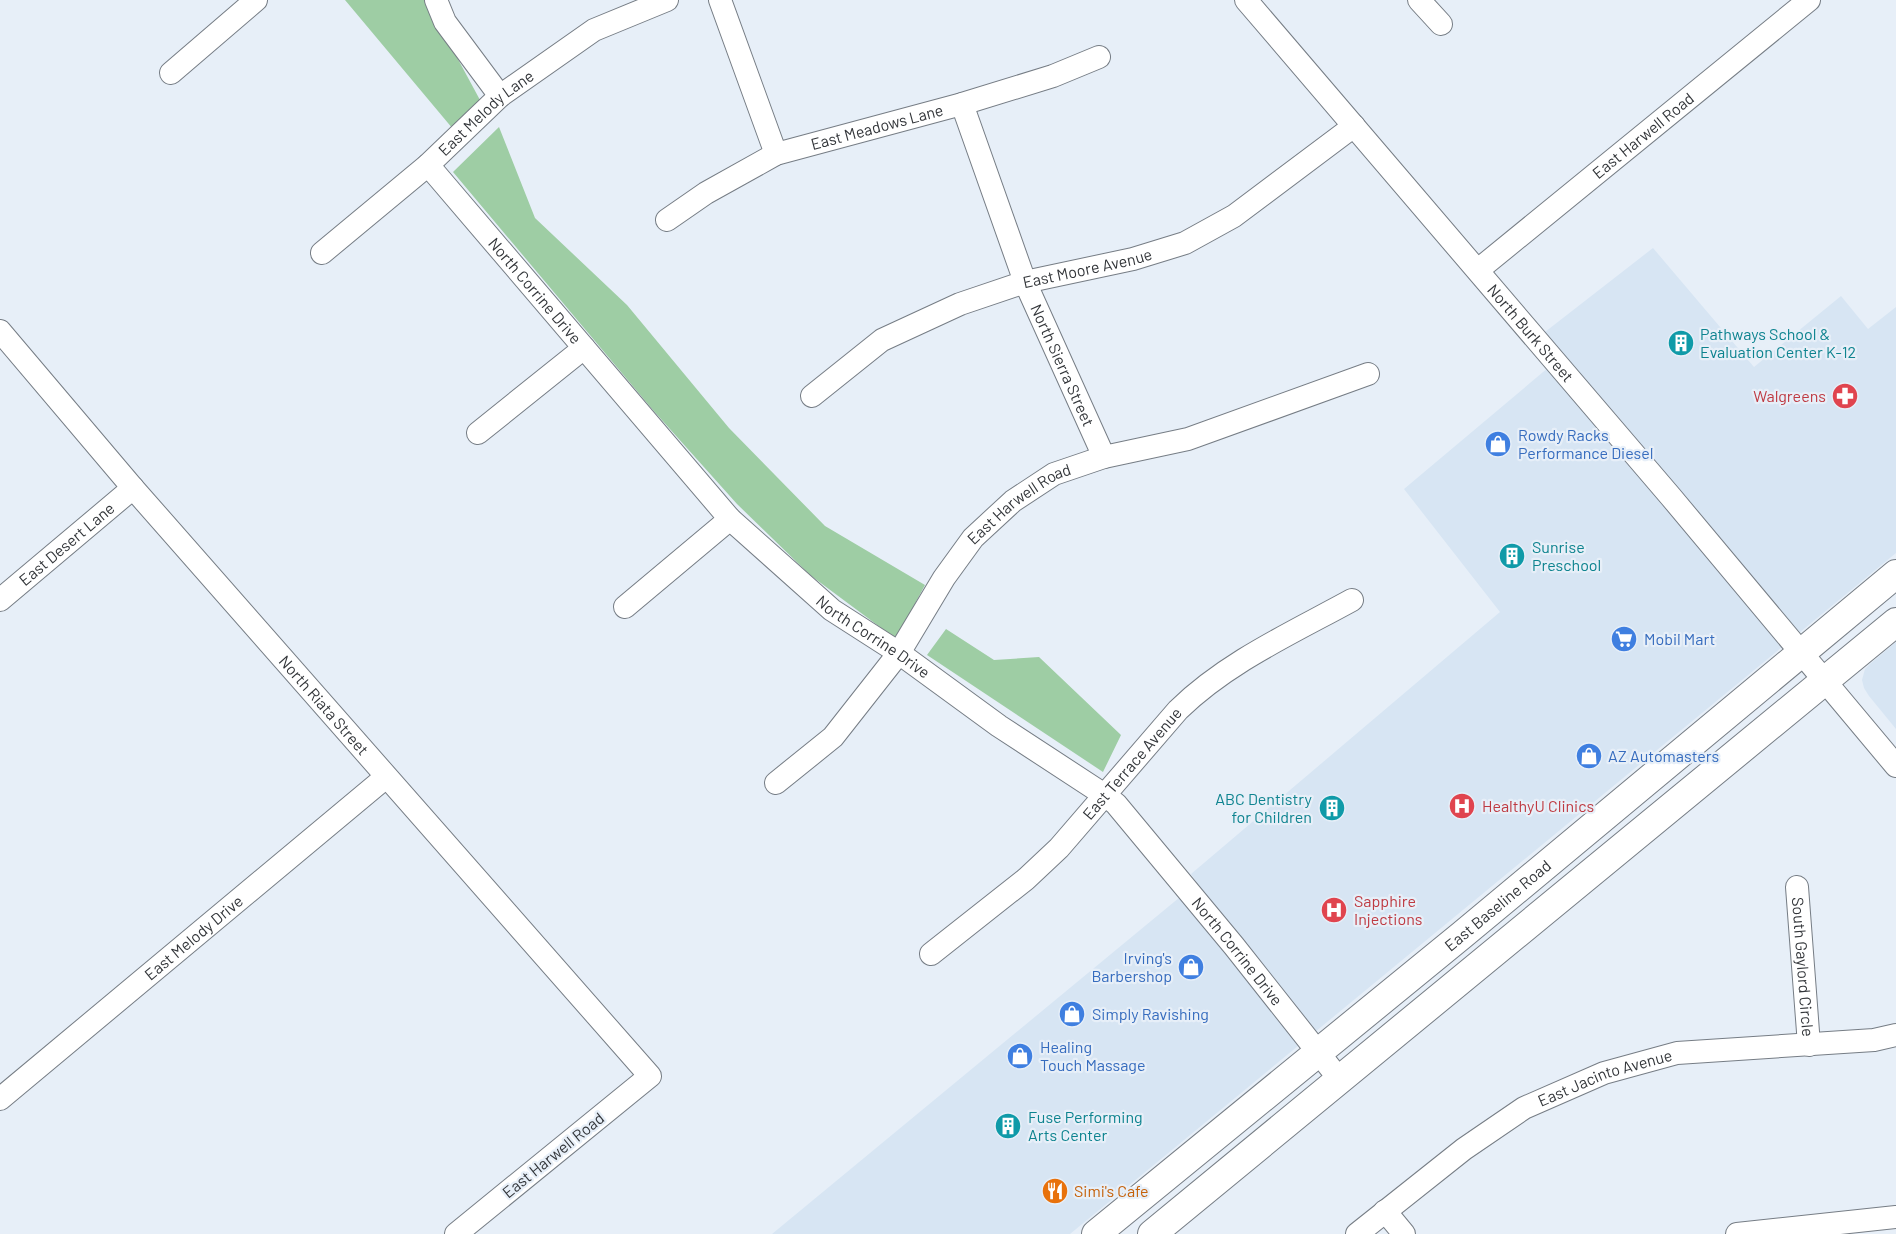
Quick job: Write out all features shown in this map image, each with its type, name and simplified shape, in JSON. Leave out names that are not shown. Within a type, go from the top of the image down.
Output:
[{"type":"main road","name":"East Baseline Road","points":[[1152,1234],[1340,1080],[1813,666],[1896,574]]},
{"type":"main road","name":"East Baseline Road","points":[[1096,1234],[1318,1052],[1813,666],[1896,622]]},
{"type":"street","points":[[171,73],[256,0]]},
{"type":"street","points":[[436,0],[446,22],[500,96]]},
{"type":"street","name":"East Melody Lane","points":[[322,253],[428,165],[500,96],[594,30],[667,0]]},
{"type":"street","points":[[720,0],[776,154]]},
{"type":"street","name":"North Burk Street","points":[[1246,0],[1478,270],[1896,766]]},
{"type":"street","points":[[1419,0],[1441,24]]},
{"type":"street","name":"East Harwell Road","points":[[1478,270],[1809,0]]},
{"type":"street","name":"East Meadows Lane","points":[[667,220],[706,193],[776,154],[962,104],[1053,76],[1099,57]]},
{"type":"street","name":"North Sierra Street","points":[[962,104],[1025,282],[1104,457]]},
{"type":"street","name":"East Moore Avenue","points":[[812,396],[882,339],[960,304],[1025,282],[1133,259],[1185,243],[1234,216],[1354,126]]},
{"type":"street","name":"North Corrine Drive","points":[[428,165],[730,519],[832,610],[899,653],[999,726],[1106,796],[1129,818],[1340,1080]]},
{"type":"street","name":"North Riata Street","points":[[0,331],[133,488],[650,1076]]},
{"type":"street","points":[[478,433],[584,348]]},
{"type":"street","name":"East Harwell Road","points":[[776,783],[833,737],[899,653],[944,578],[972,538],[1013,501],[1054,474],[1104,457],[1188,439],[1368,374]]},
{"type":"street","name":"East Desert Lane","points":[[0,600],[133,488]]},
{"type":"street","points":[[625,607],[730,519]]},
{"type":"street","name":"East Terrace Avenue","points":[[931,954],[1026,879],[1059,848],[1178,710],[1198,690],[1225,671],[1352,600]]},
{"type":"street","name":"East Melody Drive","points":[[0,1099],[386,777]]},
{"type":"street","name":"South Gaylord Circle","points":[[1797,887],[1809,1045]]},
{"type":"street","name":"East Jacinto Avenue","points":[[1357,1234],[1464,1149],[1524,1108],[1604,1073],[1677,1053],[1874,1040],[1896,1035]]},
{"type":"street","name":"East Harwell Road","points":[[456,1234],[650,1076]]},
{"type":"street","points":[[1385,1211],[1404,1234]]},
{"type":"street","points":[[1737,1234],[1896,1217]]},
{"type":"shaded area","points":[[1653,248],[1754,367],[1841,296],[1868,329],[1896,307],[1896,553],[1070,1234],[772,1234],[1197,883],[1191,874],[1500,612],[1404,489],[1555,362],[1536,339]]},
{"type":"shaded area","points":[[1896,642],[1896,729],[1869,696],[1862,680],[1865,669]]},
{"type":"green space","points":[[345,0],[426,0],[480,100],[453,129]]},
{"type":"green space","points":[[499,127],[535,218],[627,305],[729,428],[825,526],[925,585],[896,639],[810,575],[737,504],[652,409],[453,172]]},
{"type":"green space","points":[[946,629],[994,660],[1039,657],[1121,735],[1103,772],[927,655]]},
{"type":"place","name":"Pathways School & Evaluation Center K-12","points":[[1681,343]]},
{"type":"place","name":"Walgreens","points":[[1845,396]]},
{"type":"place","name":"Rowdy Racks Performance Diesel","points":[[1498,444]]},
{"type":"place","name":"Sunrise Preschool","points":[[1512,556]]},
{"type":"place","name":"Mobil Mart","points":[[1624,639]]},
{"type":"place","name":"AZ Automasters","points":[[1589,756]]},
{"type":"place","name":"HealthyU Clinics","points":[[1462,806]]},
{"type":"place","name":"ABC Dentistry for Children","points":[[1332,808]]},
{"type":"place","name":"Sapphire Injections","points":[[1334,910]]},
{"type":"place","name":"Irving's Barbershop","points":[[1191,967]]},
{"type":"place","name":"Simply Ravishing","points":[[1072,1014]]},
{"type":"place","name":"Healing Touch Massage","points":[[1020,1056]]},
{"type":"place","name":"Fuse Performing Arts Center","points":[[1008,1126]]},
{"type":"place","name":"Simi's Cafe","points":[[1055,1191]]}]
